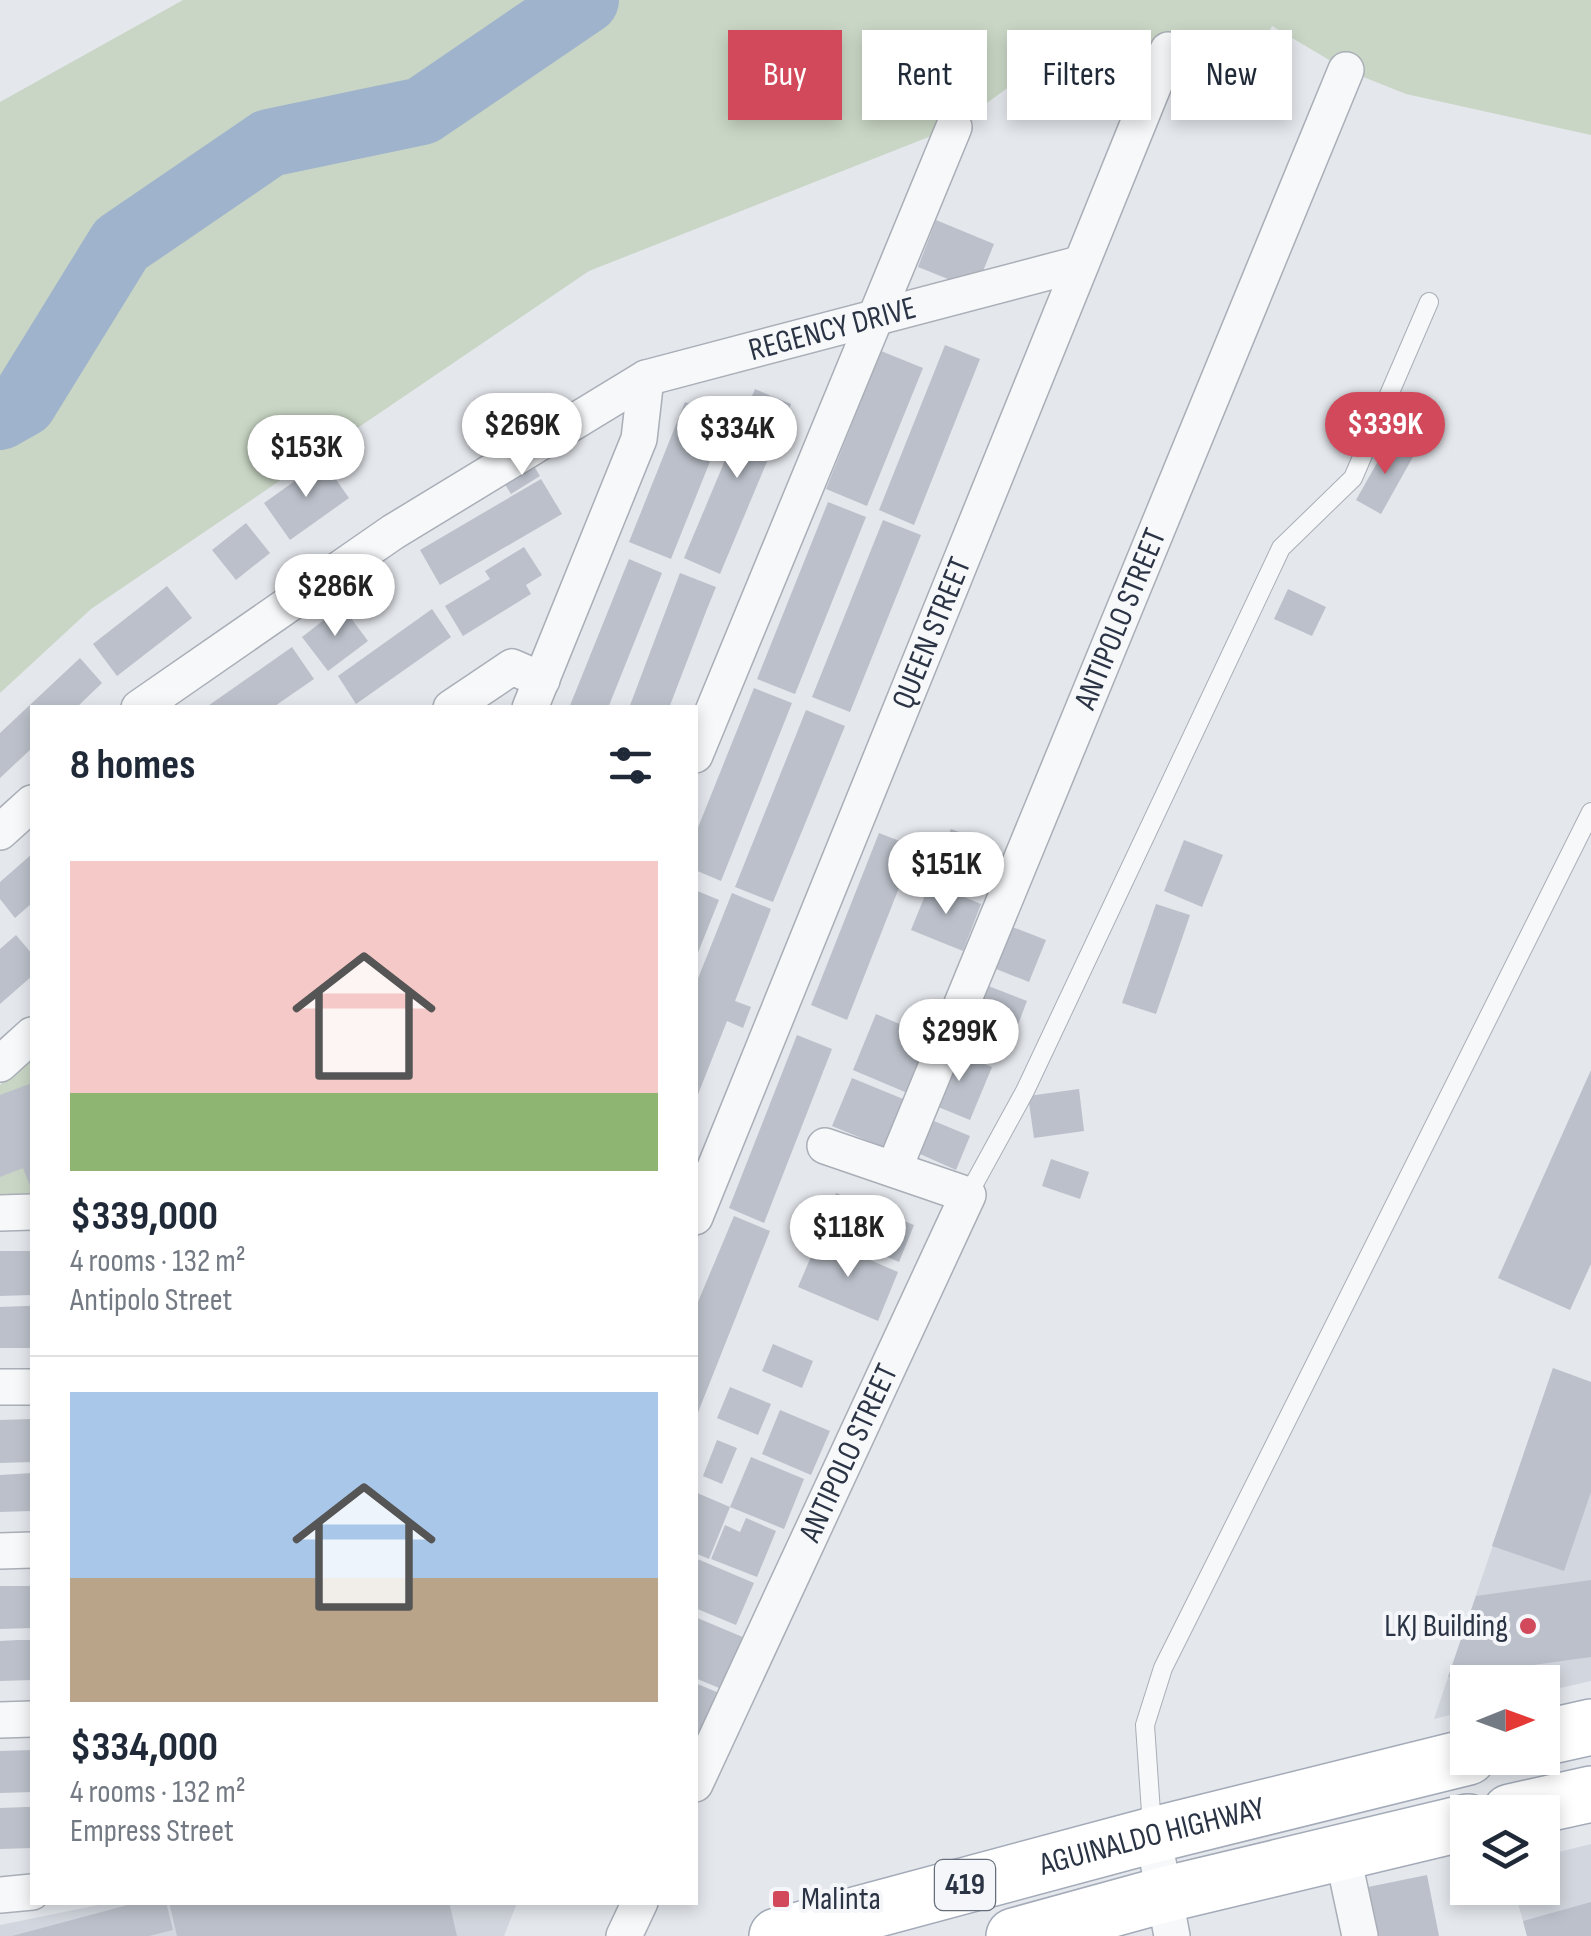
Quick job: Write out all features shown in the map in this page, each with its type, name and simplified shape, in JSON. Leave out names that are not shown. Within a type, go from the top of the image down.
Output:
[{"type":"main road","points":[[1560,1734],[1591,1726]]},
{"type":"main road","name":"AGUINALDO HIGHWAY","points":[[777,1936],[1152,1835],[1450,1761]]},
{"type":"main road","points":[[1560,1801],[1591,1794]]},
{"type":"main road","name":"AGUINALDO HIGHWAY","points":[[1014,1936],[1167,1916],[1342,1852],[1450,1826]]},
{"type":"street","name":"QUEEN STREET","points":[[698,1203],[1168,50]]},
{"type":"street","name":"ANTIPOLO STREET","points":[[894,1169],[1346,70]]},
{"type":"street","points":[[698,748],[954,128]]},
{"type":"street","name":"REGENCY DRIVE","points":[[144,705],[393,532],[646,378],[1079,264]]},
{"type":"street","points":[[456,705],[512,667],[536,694],[639,440],[646,378]]},
{"type":"street","points":[[0,832],[30,805]]},
{"type":"street","points":[[0,1064],[30,1037]]},
{"type":"street","points":[[825,1146],[968,1195]]},
{"type":"street","name":"ANTIPOLO STREET","points":[[698,1778],[968,1195]]},
{"type":"street","points":[[0,1213],[30,1212]]},
{"type":"street","points":[[0,1387],[30,1387]]},
{"type":"street","points":[[0,1551],[30,1550]]},
{"type":"street","points":[[0,1720],[30,1719]]},
{"type":"street","points":[[1152,1835],[1167,1916]]},
{"type":"street","points":[[1342,1852],[1360,1936]]},
{"type":"street","points":[[0,1894],[30,1892]]},
{"type":"street","points":[[624,1936],[639,1905]]},
{"type":"lane","points":[[968,1195],[1026,1091],[1280,548],[1354,478],[1429,302]]},
{"type":"lane","points":[[1152,1835],[1145,1725],[1164,1668],[1591,812]]},
{"type":"shaded area","points":[[1553,1368],[1591,1382],[1591,1681],[1560,1688],[1560,1665],[1452,1665]]},
{"type":"shaded area","points":[[1450,1672],[1450,1715],[1434,1719]]},
{"type":"shaded area","points":[[1591,1844],[1591,1936],[1527,1936],[1519,1905],[1560,1905],[1560,1852]]},
{"type":"shaded area","points":[[98,1905],[516,1905],[504,1936],[0,1936],[0,1925]]},
{"type":"green space","points":[[183,0],[1591,0],[1591,135],[1406,94],[1346,70],[1292,38],[1292,30],[1272,26],[1270,30],[1171,30],[1171,52],[1151,43],[1151,30],[1007,30],[1007,88],[987,103],[987,30],[862,30],[862,120],[964,120],[589,271],[91,609],[0,693],[0,102]]},
{"type":"green space","points":[[30,1057],[30,1195],[0,1196],[0,1085]]},
{"type":"building","points":[[936,220],[994,244],[979,281],[958,283],[918,267]]},
{"type":"building","points":[[945,345],[980,359],[914,525],[879,510]]},
{"type":"building","points":[[881,351],[923,368],[867,506],[826,489]]},
{"type":"building","points":[[755,389],[791,404],[720,574],[684,558]]},
{"type":"building","points":[[685,402],[727,419],[671,559],[629,542]]},
{"type":"building","points":[[1390,440],[1414,455],[1381,514],[1356,500]]},
{"type":"building","points":[[323,461],[349,498],[290,540],[264,503]]},
{"type":"building","points":[[532,463],[540,476],[511,494],[503,481]]},
{"type":"building","points":[[541,479],[562,514],[440,585],[420,550]]},
{"type":"building","points":[[828,502],[866,517],[795,694],[757,679]]},
{"type":"building","points":[[883,520],[921,535],[850,712],[812,697]]},
{"type":"building","points":[[246,523],[270,553],[236,580],[212,550]]},
{"type":"building","points":[[524,547],[542,575],[526,585],[531,594],[463,636],[445,606],[490,579],[485,571]]},
{"type":"building","points":[[629,559],[662,573],[609,705],[570,705]]},
{"type":"building","points":[[680,573],[716,587],[670,705],[630,705]]},
{"type":"building","points":[[167,586],[192,618],[117,676],[93,644]]},
{"type":"building","points":[[1288,589],[1326,607],[1312,636],[1274,619]]},
{"type":"building","points":[[342,606],[368,641],[328,671],[302,637]]},
{"type":"building","points":[[432,609],[451,637],[356,704],[338,676]]},
{"type":"building","points":[[292,647],[314,679],[276,705],[209,705]]},
{"type":"building","points":[[80,658],[102,683],[79,705],[30,705],[30,750],[0,778],[0,733]]},
{"type":"building","points":[[754,688],[792,703],[721,881],[698,871],[698,828]]},
{"type":"building","points":[[806,710],[845,726],[773,902],[735,887]]},
{"type":"building","points":[[951,829],[1000,848],[981,895],[933,875]]},
{"type":"building","points":[[879,833],[915,847],[847,1020],[811,1005]]},
{"type":"building","points":[[1184,840],[1223,855],[1202,907],[1164,891]]},
{"type":"building","points":[[30,856],[30,905],[15,918],[0,899],[0,882]]},
{"type":"building","points":[[930,883],[981,904],[963,951],[911,930]]},
{"type":"building","points":[[698,891],[719,900],[698,952]]},
{"type":"building","points":[[732,893],[771,909],[735,1001],[751,1007],[743,1028],[727,1021],[698,1094],[698,978]]},
{"type":"building","points":[[1156,904],[1190,915],[1156,1014],[1122,1003]]},
{"type":"building","points":[[997,921],[1046,940],[1029,982],[981,963]]},
{"type":"building","points":[[16,935],[30,952],[30,978],[0,1004],[0,949]]},
{"type":"building","points":[[973,980],[1027,1001],[1011,1043],[957,1021]]},
{"type":"building","points":[[876,1014],[935,1039],[912,1095],[853,1070]]},
{"type":"building","points":[[797,1035],[832,1049],[764,1223],[729,1208]]},
{"type":"building","points":[[948,1049],[992,1067],[970,1120],[926,1102]]},
{"type":"building","points":[[1591,1070],[1591,1264],[1570,1310],[1498,1278]]},
{"type":"building","points":[[852,1078],[908,1101],[888,1149],[832,1126]]},
{"type":"building","points":[[30,1084],[30,1186],[23,1168],[0,1177],[0,1095]]},
{"type":"building","points":[[1079,1089],[1084,1131],[1034,1138],[1028,1096]]},
{"type":"building","points":[[934,1121],[970,1136],[956,1170],[920,1154]]},
{"type":"building","points":[[1051,1159],[1089,1172],[1080,1199],[1042,1186]]},
{"type":"building","points":[[836,1193],[914,1225],[899,1262],[821,1228]]},
{"type":"building","points":[[734,1216],[770,1231],[698,1412],[698,1302]]},
{"type":"building","points":[[819,1238],[898,1272],[878,1321],[798,1287]]},
{"type":"building","points":[[0,1251],[30,1251],[30,1295],[0,1296]]},
{"type":"building","points":[[30,1306],[30,1348],[0,1348],[0,1307]]},
{"type":"building","points":[[773,1344],[813,1361],[802,1388],[762,1371]]},
{"type":"building","points":[[1553,1368],[1591,1382],[1591,1492],[1564,1571],[1492,1546]]},
{"type":"building","points":[[730,1387],[771,1404],[758,1435],[717,1418]]},
{"type":"building","points":[[780,1410],[830,1431],[811,1475],[762,1454]]},
{"type":"building","points":[[30,1419],[30,1462],[0,1463],[0,1420]]},
{"type":"building","points":[[717,1440],[737,1448],[722,1484],[703,1476]]},
{"type":"building","points":[[751,1457],[804,1479],[784,1529],[730,1507]]},
{"type":"building","points":[[30,1473],[30,1511],[0,1512],[0,1475]]},
{"type":"building","points":[[698,1493],[730,1507],[709,1559],[698,1554]]},
{"type":"building","points":[[746,1518],[776,1531],[757,1577],[711,1559],[725,1525],[740,1532]]},
{"type":"building","points":[[698,1559],[754,1583],[736,1625],[698,1609]]},
{"type":"building","name":"LKJ Building","points":[[1591,1580],[1591,1657],[1534,1665],[1452,1665],[1476,1596]]},
{"type":"building","points":[[0,1586],[30,1586],[30,1628],[0,1629]]},
{"type":"building","points":[[698,1618],[745,1638],[724,1690],[698,1679]]},
{"type":"building","points":[[30,1640],[30,1680],[0,1681],[0,1641]]},
{"type":"building","points":[[698,1684],[724,1695],[698,1757]]},
{"type":"building","points":[[30,1750],[30,1792],[0,1793],[0,1751]]},
{"type":"building","points":[[30,1807],[30,1848],[0,1849],[0,1808]]},
{"type":"building","points":[[1427,1875],[1439,1936],[1378,1936],[1368,1887]]},
{"type":"building","points":[[1591,1902],[1591,1936],[1527,1936],[1523,1921]]},
{"type":"building","points":[[128,1905],[167,1905],[173,1930],[149,1936],[12,1936]]},
{"type":"building","points":[[170,1905],[450,1905],[457,1936],[177,1936]]},
{"type":"waterway","points":[[0,416],[23,403],[121,244],[269,143],[422,111],[585,0]]},
{"type":"place","name":"LKJ Building","points":[[1528,1626]]},
{"type":"place","name":"Malinta","points":[[781,1899]]}]
